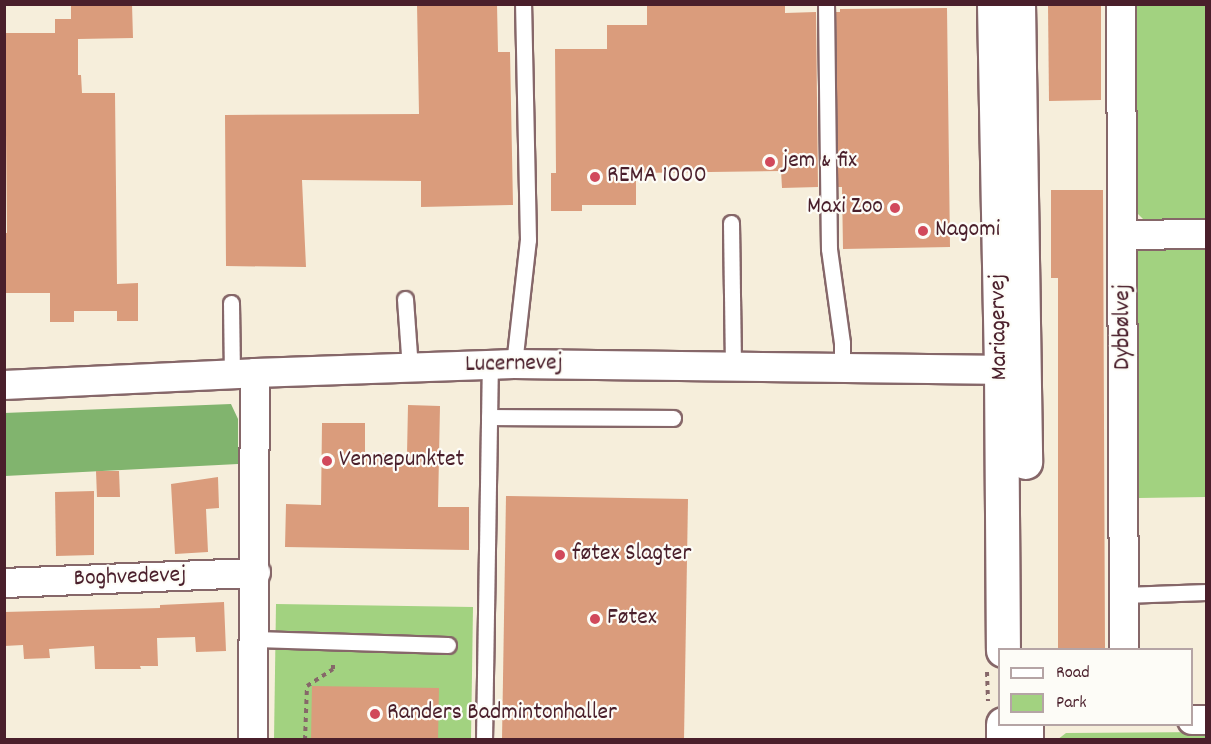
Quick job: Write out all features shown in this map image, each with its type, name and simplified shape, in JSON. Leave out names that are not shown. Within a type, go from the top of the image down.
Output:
[{"type":"street","name":"Mariagervej","points":[[994,4],[1025,648]]},
{"type":"street","name":"Mariagervej","points":[[1003,648],[1013,370],[1018,4]]},
{"type":"street","name":"Dybbølvej","points":[[1121,4],[1124,235],[1124,648]]},
{"type":"street","points":[[1124,235],[1206,234]]},
{"type":"street","name":"Lucernevej","points":[[4,385],[244,373],[502,364],[1013,370]]},
{"type":"street","points":[[244,373],[256,573],[253,740]]},
{"type":"street","name":"Boghvedevej","points":[[4,583],[256,573]]},
{"type":"lane","points":[[484,740],[489,417],[528,240],[524,4]]},
{"type":"lane","points":[[826,4],[828,249],[842,343],[842,368]]},
{"type":"lane","points":[[731,223],[733,367]]},
{"type":"lane","points":[[405,299],[410,368]]},
{"type":"lane","points":[[231,303],[244,373]]},
{"type":"lane","points":[[489,417],[673,418]]},
{"type":"lane","points":[[1124,595],[1206,592]]},
{"type":"lane","points":[[255,639],[448,645]]},
{"type":"path","points":[[305,740],[308,686],[333,669],[334,641]]},
{"type":"green space","points":[[1131,5],[1206,5],[1206,222],[1156,222],[1143,219],[1134,210]]},
{"type":"green space","points":[[1206,244],[1206,497],[1139,498],[1134,255],[1139,249]]},
{"type":"green space","points":[[231,404],[238,419],[238,464],[5,476],[4,413]]},
{"type":"green space","points":[[276,604],[473,607],[471,739],[274,740]]},
{"type":"green space","points":[[1206,732],[1206,739],[1057,740],[1066,733]]},
{"type":"building","points":[[71,4],[132,4],[133,38],[78,39],[78,75],[81,75],[82,93],[115,93],[117,284],[138,283],[138,321],[117,321],[117,311],[74,311],[74,322],[50,322],[50,293],[4,293],[4,233],[7,233],[5,33],[55,33],[55,19],[71,19]]},
{"type":"building","points":[[417,4],[497,4],[498,52],[510,52],[513,205],[421,207],[421,181],[302,180],[306,267],[226,266],[225,115],[419,114]]},
{"type":"building","points":[[647,4],[785,4],[785,13],[816,12],[818,187],[782,188],[781,171],[636,173],[636,205],[582,205],[582,211],[551,211],[551,173],[556,173],[555,49],[607,49],[607,25],[647,25]]},
{"type":"building","points":[[1048,4],[1101,4],[1101,100],[1049,101]]},
{"type":"building","points":[[947,8],[950,247],[843,249],[842,187],[838,187],[836,12],[840,12],[840,9]]},
{"type":"building","points":[[1051,190],[1103,190],[1105,648],[1058,648],[1058,278],[1051,278]]},
{"type":"building","points":[[408,405],[440,406],[438,507],[469,507],[469,550],[285,547],[286,504],[321,505],[322,423],[365,423],[365,453],[407,454]]},
{"type":"building","points":[[96,471],[119,471],[120,497],[97,497]]},
{"type":"building","points":[[218,477],[219,508],[206,509],[208,552],[175,554],[171,484]]},
{"type":"building","points":[[94,491],[94,555],[56,556],[55,492]]},
{"type":"building","name":"Føtex","points":[[506,496],[688,499],[684,740],[502,740]]},
{"type":"building","points":[[224,602],[226,651],[196,652],[195,637],[157,638],[158,666],[140,666],[141,669],[95,669],[94,646],[49,649],[50,658],[24,659],[23,645],[4,646],[4,612],[160,608],[160,605]]},
{"type":"building","name":"Randers Badmintonhaller","points":[[312,686],[439,688],[438,740],[311,740]]},
{"type":"place","name":"jem & fix","points":[[770,162]]},
{"type":"place","name":"REMA 1000","points":[[595,177]]},
{"type":"place","name":"Maxi Zoo","points":[[895,208]]},
{"type":"place","name":"Nagomi","points":[[923,231]]},
{"type":"place","name":"Vennepunktet","points":[[327,461]]},
{"type":"place","name":"føtex Slagter","points":[[560,555]]},
{"type":"place","name":"Føtex","points":[[595,619]]},
{"type":"place","name":"Randers Badmintonhaller","points":[[375,714]]}]
